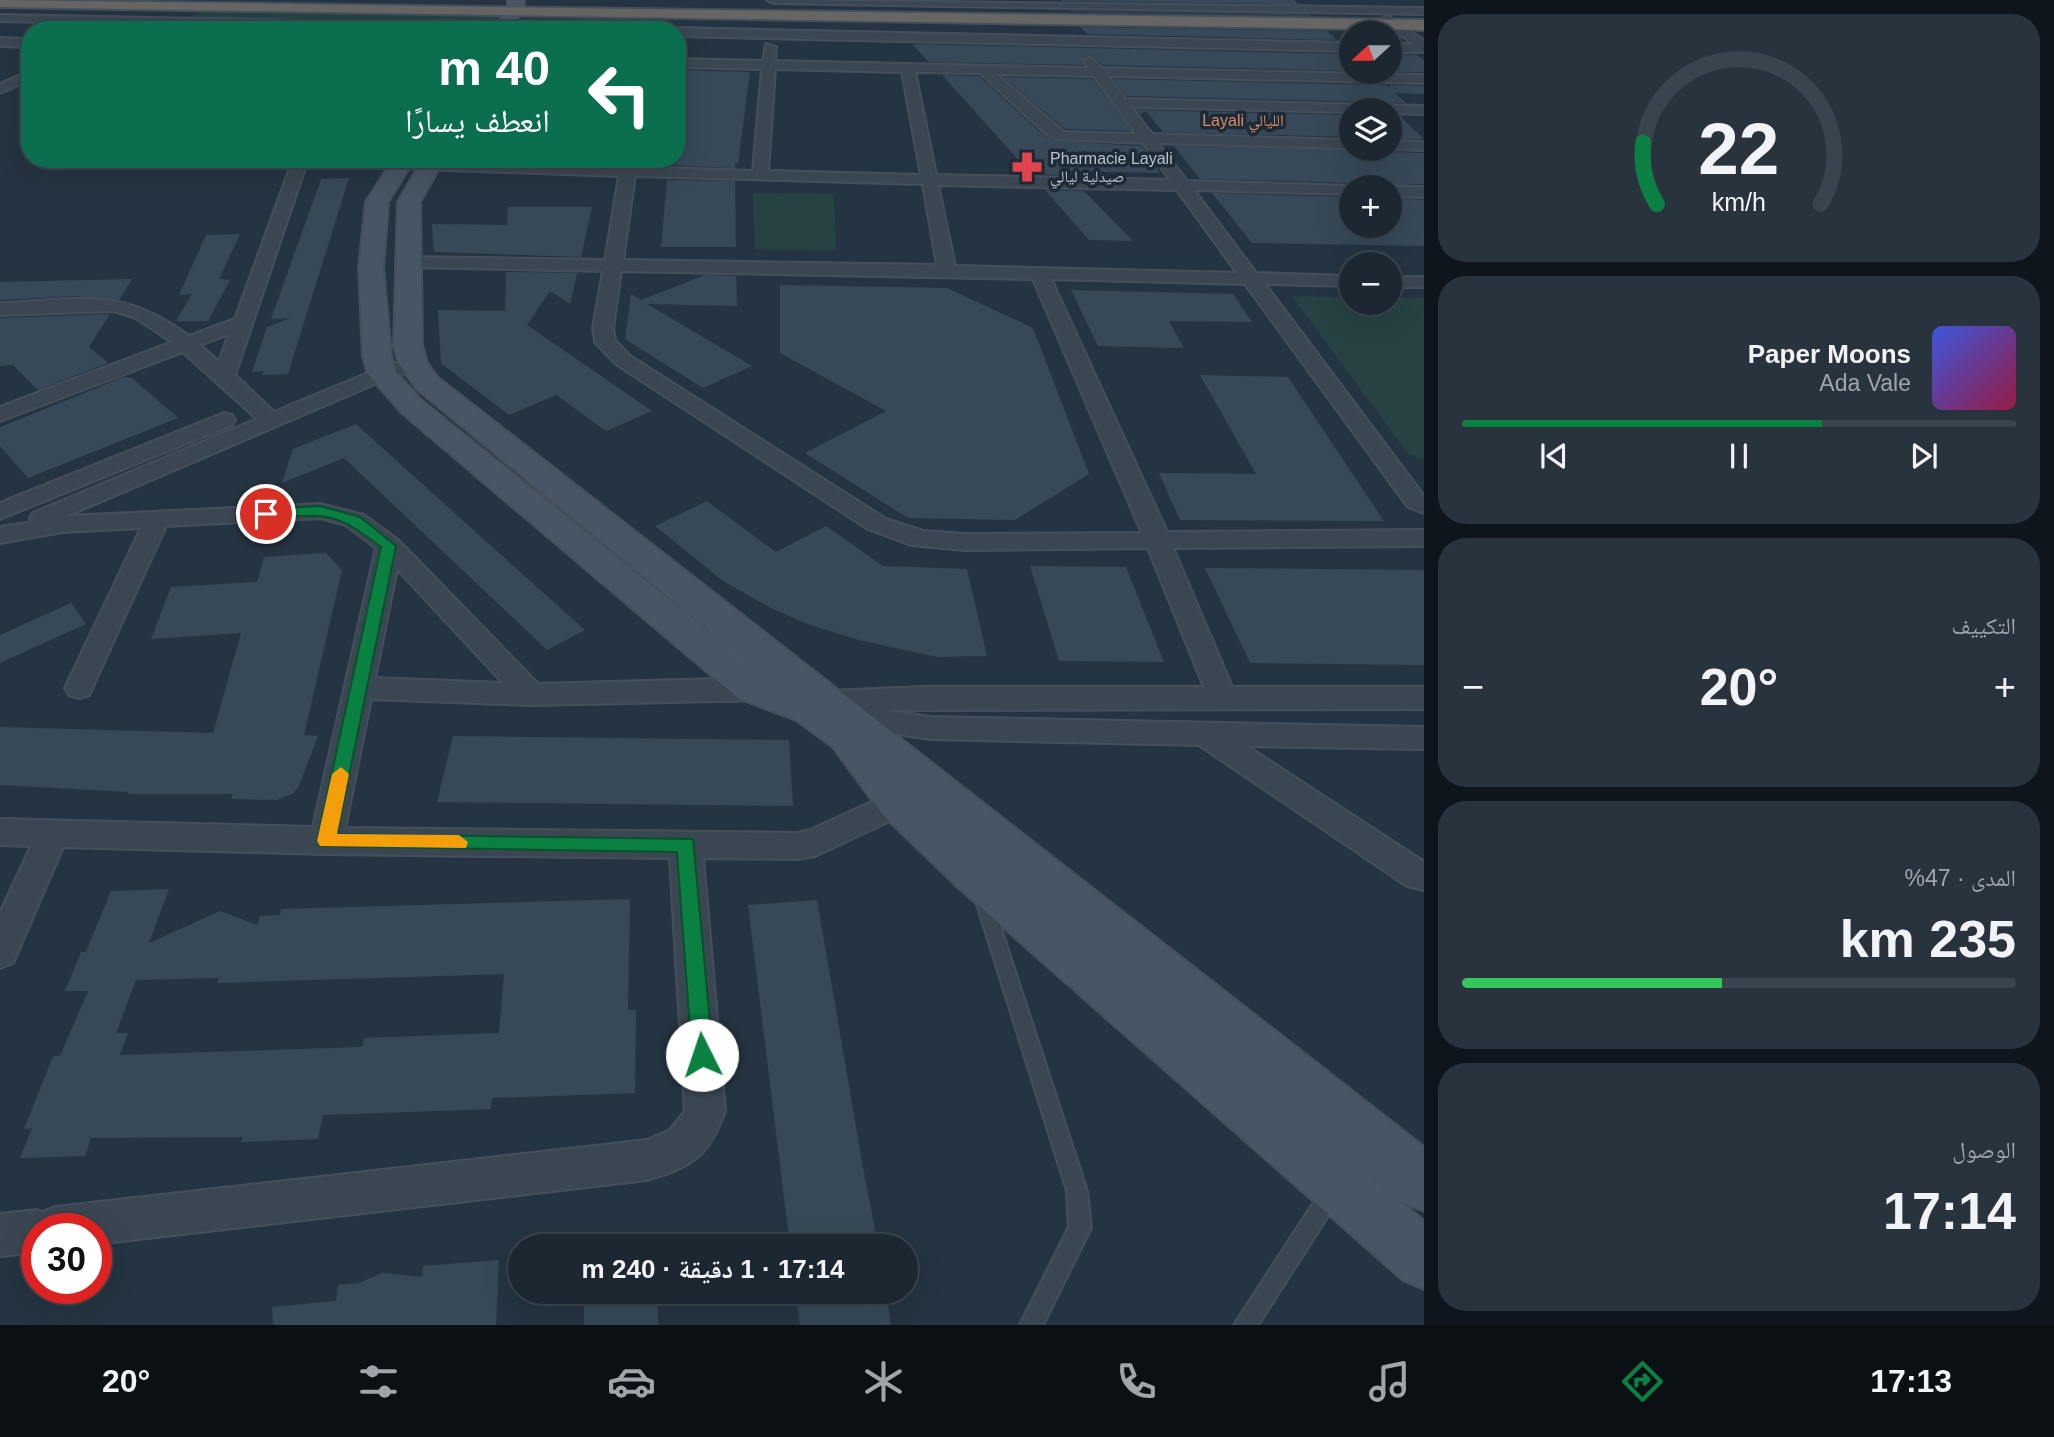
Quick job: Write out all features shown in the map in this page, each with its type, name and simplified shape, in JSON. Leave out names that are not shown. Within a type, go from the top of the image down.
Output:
[{"type":"highway","points":[[368,0],[516,4]]},
{"type":"highway","points":[[0,2],[1051,9],[1408,22]]},
{"type":"main road","points":[[506,21],[516,4]]},
{"type":"main road","points":[[529,21],[537,4]]},
{"type":"main road","points":[[411,168],[377,202],[371,268],[379,365],[411,407],[752,688],[786,699],[829,721],[856,746],[898,803],[975,874],[1424,1259]]},
{"type":"main road","points":[[416,168],[409,202],[407,262],[410,354],[427,383],[827,702],[924,785],[1424,1183]]},
{"type":"main road","points":[[1336,1185],[1371,1140]]},
{"type":"street","points":[[773,0],[1051,9],[1258,8],[1408,22],[1424,11]]},
{"type":"street","points":[[1244,0],[1258,8]]},
{"type":"street","points":[[1377,0],[1408,22],[1424,48]]},
{"type":"street","points":[[1051,9],[1416,502],[1424,506]]},
{"type":"street","points":[[0,18],[137,21]]},
{"type":"street","points":[[686,32],[1076,42],[1270,76],[1424,110]]},
{"type":"street","points":[[760,176],[770,64],[770,34]]},
{"type":"street","points":[[0,42],[21,43]]},
{"type":"street","points":[[1402,48],[1424,48]]},
{"type":"street","points":[[1120,103],[1270,76],[1339,51]]},
{"type":"street","points":[[686,63],[1424,79]]},
{"type":"street","points":[[908,67],[947,271]]},
{"type":"street","points":[[983,69],[1058,135],[1339,144]]},
{"type":"street","points":[[1270,76],[1330,144]]},
{"type":"street","points":[[0,77],[21,77]]},
{"type":"street","points":[[0,89],[21,80]]},
{"type":"street","points":[[1402,145],[1424,146]]},
{"type":"street","points":[[224,376],[298,168]]},
{"type":"street","points":[[629,168],[603,328],[605,342],[612,351],[877,524],[897,534],[941,541],[1424,538]]},
{"type":"street","points":[[655,168],[760,176],[1339,189]]},
{"type":"street","points":[[1402,191],[1424,192]]},
{"type":"street","points":[[407,262],[1339,281]]},
{"type":"street","points":[[1040,274],[1158,541],[1222,697]]},
{"type":"street","points":[[1402,282],[1424,282]]},
{"type":"street","points":[[0,309],[128,308],[150,318],[182,343],[224,376],[263,414]]},
{"type":"street","points":[[0,414],[182,343],[244,322]]},
{"type":"street","points":[[0,534],[36,521],[263,414],[410,354]]},
{"type":"street","points":[[0,512],[263,414]]},
{"type":"street","points":[[0,534],[62,524],[320,511],[355,520],[389,546],[531,695]]},
{"type":"street","points":[[79,688],[158,520]]},
{"type":"street","points":[[0,521],[62,524]]},
{"type":"street","points":[[326,841],[389,546]]},
{"type":"street","points":[[359,688],[531,695],[752,688],[827,702],[884,721],[930,728],[1424,738]]},
{"type":"street","points":[[827,702],[923,698],[1424,698]]},
{"type":"street","points":[[1206,734],[1419,876],[1424,876]]},
{"type":"street","points":[[0,832],[326,841],[798,846],[815,843],[898,803]]},
{"type":"street","points":[[0,952],[52,835]]},
{"type":"street","points":[[112,1221],[647,1160],[668,1154],[689,1143],[700,1129],[705,1111],[686,845]]},
{"type":"street","points":[[0,1235],[21,1233]]},
{"type":"lane","points":[[975,874],[1077,1191],[1080,1228],[1031,1325]]},
{"type":"lane","points":[[1245,1325],[1336,1185]]},
{"type":"green space","points":[[211,6],[502,13],[496,21],[327,21],[195,17]]},
{"type":"green space","points":[[753,193],[834,194],[836,250],[755,249]]},
{"type":"green space","points":[[1292,296],[1339,297],[1339,315],[1402,315],[1402,298],[1424,298],[1424,460],[1408,454]]},
{"type":"building","points":[[1294,0],[1298,4],[1062,1]]},
{"type":"building","points":[[1070,12],[1310,15],[1311,16]]},
{"type":"building","points":[[1081,27],[1327,31],[1337,40],[1087,34]]},
{"type":"building","points":[[912,44],[1339,54],[1339,71],[1103,65],[1090,54],[1081,61],[1084,65],[929,62]]},
{"type":"building","points":[[1402,55],[1417,55],[1424,60],[1424,72],[1402,72]]},
{"type":"building","points":[[686,70],[750,72],[738,163],[735,163],[735,168],[686,166]]},
{"type":"building","points":[[942,75],[979,76],[1044,136],[1055,141],[1142,146],[1160,173],[1065,171],[1069,175],[1031,174]]},
{"type":"building","points":[[1003,77],[1093,79],[1131,131],[1065,129]]},
{"type":"building","points":[[1113,79],[1386,85],[1390,88],[1390,85],[1424,86],[1424,94],[1395,93],[1400,98],[1339,98],[1339,101],[1126,96]]},
{"type":"building","points":[[1136,110],[1339,115],[1339,137],[1163,132],[1146,111],[1140,114]]},
{"type":"building","points":[[1402,118],[1424,139],[1402,139]]},
{"type":"building","points":[[1174,146],[1339,148],[1339,161],[1402,161],[1402,152],[1424,153],[1424,184],[1402,185],[1402,175],[1339,175],[1339,183],[1200,179]]},
{"type":"building","points":[[349,178],[288,374],[262,375],[264,371],[252,372],[267,327],[290,318],[271,319],[321,179]]},
{"type":"building","points":[[667,180],[735,181],[736,247],[661,247]]},
{"type":"building","points":[[1045,190],[1084,191],[1133,241],[1089,240]]},
{"type":"building","points":[[1212,193],[1339,197],[1339,238],[1402,238],[1402,199],[1424,200],[1424,246],[1252,243]]},
{"type":"building","points":[[508,207],[592,207],[581,257],[434,252],[432,224],[507,225]]},
{"type":"building","points":[[240,234],[219,279],[230,280],[208,321],[176,321],[192,294],[179,295],[206,235]]},
{"type":"building","points":[[506,272],[577,273],[570,304],[550,291],[527,325],[652,411],[606,431],[556,395],[509,415],[441,363],[438,310],[505,311]]},
{"type":"building","points":[[705,275],[736,276],[737,306],[647,304],[752,366],[703,388],[625,339],[631,294],[641,300]]},
{"type":"building","points":[[132,279],[119,300],[77,296],[0,300],[0,282]]},
{"type":"building","points":[[780,285],[947,288],[1033,328],[1089,474],[1015,520],[908,518],[805,453],[886,411],[780,353]]},
{"type":"building","points":[[1071,290],[1233,294],[1252,322],[1169,321],[1184,348],[1098,346]]},
{"type":"building","points":[[110,314],[89,347],[108,363],[38,390],[13,365],[0,366],[0,318]]},
{"type":"building","points":[[1200,375],[1288,377],[1384,521],[1180,520],[1159,473],[1256,474]]},
{"type":"building","points":[[124,377],[132,378],[178,418],[28,478],[0,446],[0,427]]},
{"type":"building","points":[[356,424],[585,630],[547,650],[344,458],[282,483],[293,449]]},
{"type":"building","points":[[707,501],[776,552],[826,526],[883,566],[967,569],[987,656],[937,657],[859,640],[807,624],[767,606],[723,581],[655,526]]},
{"type":"building","points":[[326,553],[342,570],[304,735],[318,736],[298,788],[292,794],[276,800],[231,799],[233,794],[127,794],[129,792],[0,785],[0,727],[213,733],[241,633],[151,639],[171,587],[257,582],[264,557]]},
{"type":"building","points":[[1030,566],[1126,567],[1164,662],[1059,661]]},
{"type":"building","points":[[1205,568],[1424,570],[1424,665],[1250,663]]},
{"type":"building","points":[[71,603],[86,624],[0,663],[0,635]]},
{"type":"building","points":[[453,736],[789,740],[793,806],[437,802]]},
{"type":"building","points":[[169,889],[149,943],[220,911],[257,925],[260,916],[280,915],[281,909],[630,899],[628,1010],[636,1009],[635,1093],[492,1098],[491,1109],[323,1115],[318,1139],[241,1142],[243,1137],[91,1138],[85,1156],[20,1158],[32,1128],[24,1129],[53,1056],[60,1056],[88,991],[65,991],[81,952],[86,952],[111,891]],"holes":[[[504,974],[499,1033],[364,1038],[362,1047],[120,1055],[128,1033],[116,1033],[136,980],[219,978],[217,983]]]},
{"type":"building","points":[[817,900],[876,1234],[789,1234],[748,905]]},
{"type":"building","points":[[499,1260],[496,1325],[273,1325],[272,1307],[336,1301],[338,1285],[359,1283],[382,1273],[422,1277],[423,1266]]},
{"type":"building","points":[[584,1304],[657,1304],[658,1325],[584,1325]]},
{"type":"building","points":[[797,1304],[888,1304],[891,1325],[800,1325]]},
{"type":"slow traffic","points":[[341,774],[326,841],[459,842]]},
{"type":"place","name":"Pharmacie Layali صيدلية ليالي","points":[[1027,167]]},
{"type":"district","name":"Layali الليالي","points":[[1243,120]]},
{"type":"route","points":[[266,514],[320,511],[338,514],[355,520],[389,546],[326,841],[686,845],[702,1055]]}]
